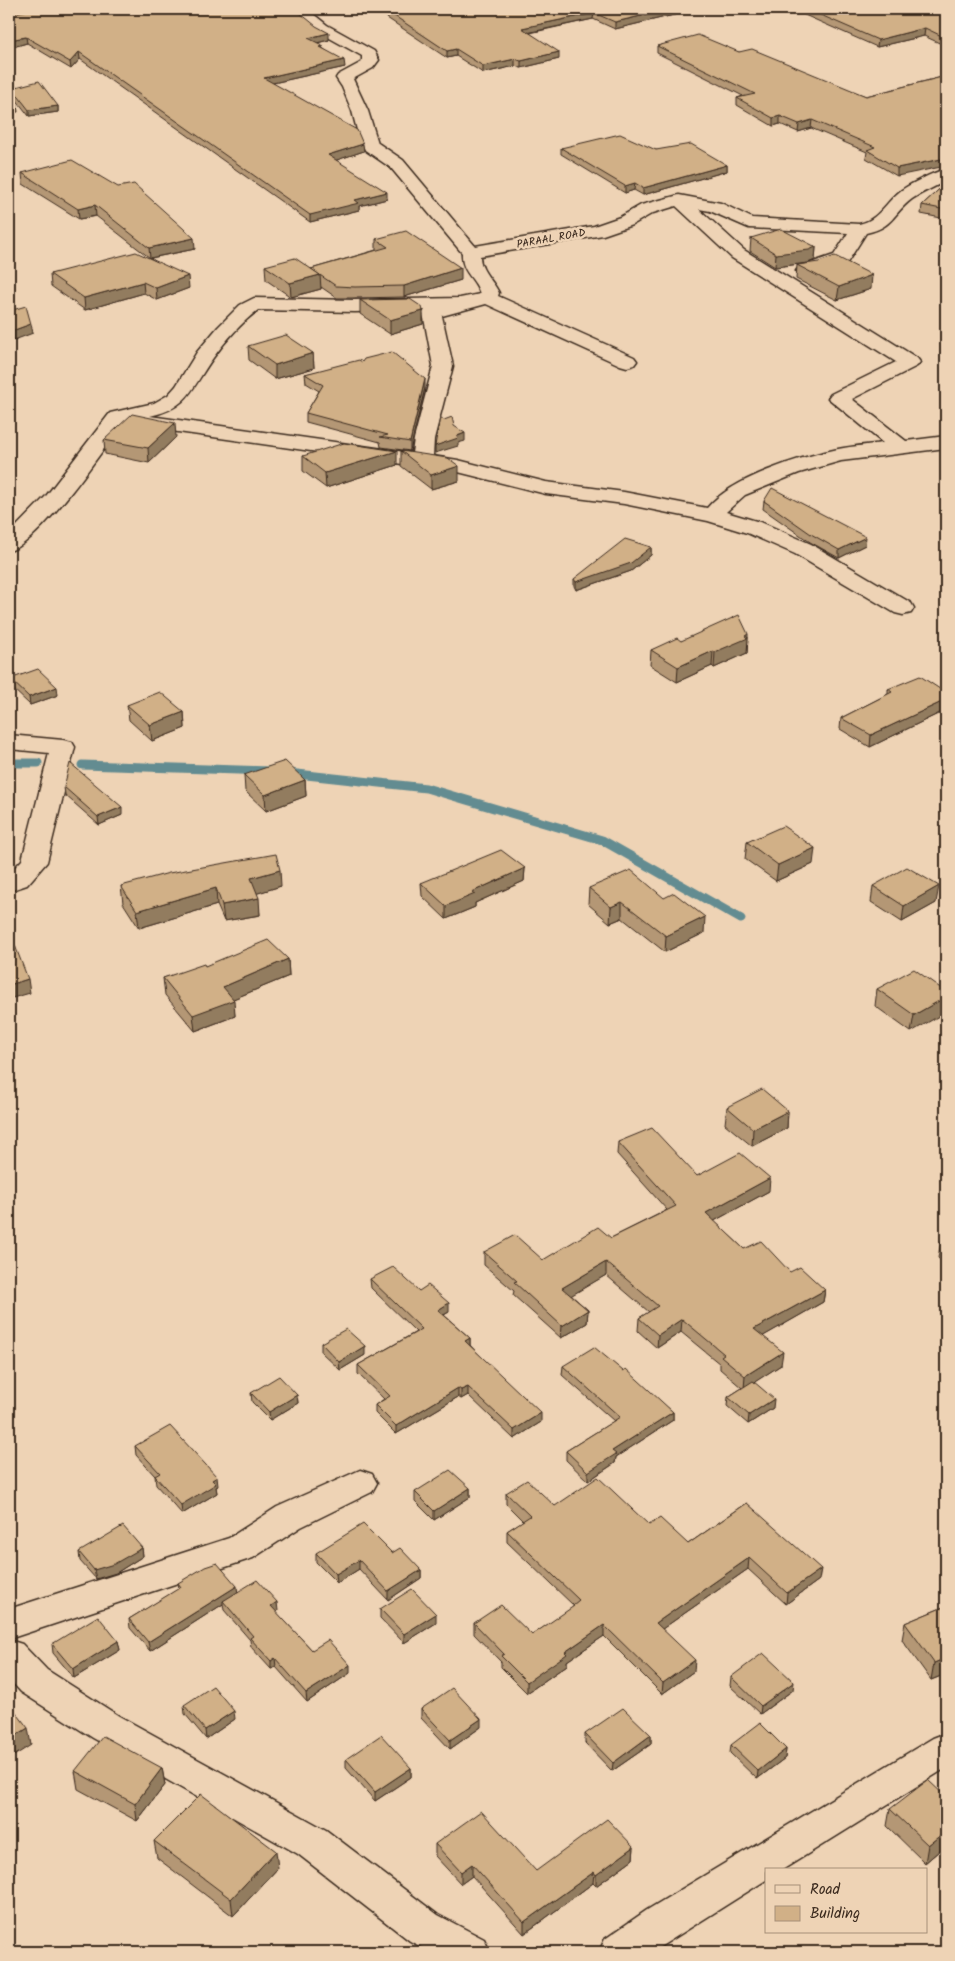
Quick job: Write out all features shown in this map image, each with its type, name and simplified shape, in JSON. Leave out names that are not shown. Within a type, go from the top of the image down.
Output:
[{"type":"street","points":[[298,9],[322,28],[369,54],[371,60],[368,65],[344,78],[350,86],[360,111],[371,146],[397,164],[471,252],[470,261],[476,275],[488,287],[490,293],[488,298]]},
{"type":"street","name":"PARAAL ROAD","points":[[471,252],[597,231],[626,221],[647,209],[678,200],[715,207],[749,223],[859,229],[873,226],[883,220],[905,196],[946,174]]},
{"type":"street","points":[[678,200],[738,254],[910,362],[838,398],[902,448]]},
{"type":"street","points":[[773,275],[811,270],[841,259],[859,229]]},
{"type":"street","points":[[422,461],[424,439],[443,366],[432,313],[488,298],[627,361]]},
{"type":"street","points":[[9,545],[29,528],[65,488],[117,416],[157,410],[177,398],[200,361],[242,312],[254,304],[355,306],[460,304]]},
{"type":"street","points":[[117,416],[458,466],[546,488],[624,498],[712,515],[755,528],[803,549],[903,608]]},
{"type":"street","points":[[712,515],[722,503],[738,491],[792,469],[839,455],[946,442]]},
{"type":"street","points":[[9,742],[63,747],[34,862],[18,879],[9,883]]},
{"type":"street","points":[[9,1624],[241,1548],[289,1517],[360,1483]]},
{"type":"street","points":[[9,1655],[34,1681],[106,1727],[312,1842],[424,1928],[470,1952]]},
{"type":"street","points":[[619,1952],[661,1923],[946,1749]]},
{"type":"building","points":[[34,9],[295,9],[316,26],[329,33],[308,38],[324,46],[320,47],[344,60],[264,78],[357,130],[363,144],[328,155],[387,192],[355,200],[359,203],[310,215],[79,52],[70,62],[26,37],[9,40],[9,14]]},
{"type":"building","points":[[399,9],[671,9],[615,22],[594,13],[522,28],[559,52],[521,61],[515,59],[483,66],[456,49],[447,51],[387,11]]},
{"type":"building","points":[[807,9],[946,9],[946,38],[925,28],[878,40]]},
{"type":"building","points":[[698,35],[739,52],[752,49],[866,96],[946,76],[946,158],[897,168],[867,150],[875,147],[812,120],[799,124],[780,116],[773,118],[737,98],[755,94],[657,46]]},
{"type":"building","points":[[39,81],[58,106],[29,110],[12,88]]},
{"type":"building","points":[[9,100],[17,105],[9,106]]},
{"type":"building","points":[[620,134],[656,150],[691,144],[727,165],[643,188],[635,183],[625,186],[561,148]]},
{"type":"building","points":[[72,160],[118,187],[134,184],[194,238],[149,248],[95,205],[78,209],[22,173]]},
{"type":"building","points":[[946,183],[946,210],[922,205]]},
{"type":"building","points":[[781,229],[816,247],[809,250],[776,254],[751,238]]},
{"type":"building","points":[[406,231],[461,268],[404,286],[355,287],[336,286],[311,269],[388,247],[376,239]]},
{"type":"building","points":[[136,252],[188,276],[156,288],[143,282],[84,298],[50,274]]},
{"type":"building","points":[[835,256],[872,275],[839,287],[797,265],[819,262]]},
{"type":"building","points":[[295,258],[320,275],[290,283],[265,266]]},
{"type":"building","points":[[410,299],[422,307],[423,311],[390,320],[360,300]]},
{"type":"building","points":[[26,306],[31,324],[9,332],[9,311]]},
{"type":"building","points":[[286,335],[313,353],[275,365],[248,346]]},
{"type":"building","points":[[392,352],[425,379],[410,442],[380,437],[388,435],[306,413],[323,385],[305,374],[359,360],[362,362],[364,359]]},
{"type":"building","points":[[132,414],[175,423],[148,448],[104,440]]},
{"type":"building","points":[[440,417],[444,420],[452,417],[454,426],[465,433],[457,436],[458,438],[435,446]]},
{"type":"building","points":[[344,443],[397,451],[325,473],[303,456]]},
{"type":"building","points":[[401,451],[448,458],[459,466],[431,475]]},
{"type":"building","points":[[772,488],[866,537],[839,550],[811,534],[764,501]]},
{"type":"building","points":[[625,539],[651,547],[631,563],[576,582],[574,579]]},
{"type":"building","points":[[739,615],[748,634],[745,636],[748,638],[678,667],[651,650],[677,638],[681,641]]},
{"type":"building","points":[[38,669],[57,687],[29,697],[10,679]]},
{"type":"building","points":[[920,676],[946,693],[946,700],[871,735],[841,718],[892,692],[888,689]]},
{"type":"building","points":[[160,692],[184,712],[150,725],[127,705]]},
{"type":"building","points":[[285,761],[305,780],[265,795],[244,775]]},
{"type":"building","points":[[70,763],[122,807],[98,817],[64,787]]},
{"type":"building","points":[[783,826],[815,848],[778,865],[747,842]]},
{"type":"building","points":[[501,850],[525,868],[472,892],[475,894],[446,906],[421,883]]},
{"type":"building","points":[[276,854],[280,870],[251,878],[259,898],[222,905],[216,888],[137,911],[121,886],[169,873]]},
{"type":"building","points":[[907,867],[939,886],[904,906],[873,886]]},
{"type":"building","points":[[631,870],[664,898],[674,893],[705,917],[666,936],[622,902],[611,907],[589,888]]},
{"type":"building","points":[[9,930],[28,979],[9,985]]},
{"type":"building","points":[[268,940],[288,959],[223,987],[234,1000],[193,1015],[163,978],[204,964],[205,966]]},
{"type":"building","points":[[914,969],[946,992],[946,997],[914,1015],[877,989]]},
{"type":"building","points":[[762,1089],[788,1111],[753,1129],[727,1107]]},
{"type":"building","points":[[652,1128],[697,1176],[740,1153],[770,1178],[706,1213],[744,1249],[761,1241],[790,1272],[800,1267],[825,1290],[754,1329],[783,1352],[745,1376],[721,1356],[724,1354],[682,1319],[658,1335],[639,1318],[658,1306],[606,1262],[562,1288],[588,1310],[562,1326],[514,1282],[517,1281],[484,1252],[515,1235],[543,1260],[598,1227],[611,1238],[676,1206],[618,1142]]},
{"type":"building","points":[[946,1237],[946,1245],[941,1241]]},
{"type":"building","points":[[393,1267],[419,1291],[428,1285],[449,1303],[438,1310],[470,1338],[465,1341],[541,1413],[514,1430],[468,1387],[461,1390],[458,1388],[396,1426],[375,1405],[390,1396],[358,1365],[422,1329],[370,1279]]},
{"type":"building","points":[[346,1329],[365,1346],[339,1362],[321,1343]]},
{"type":"building","points":[[594,1347],[623,1371],[626,1369],[673,1412],[612,1451],[616,1454],[588,1472],[566,1451],[620,1417],[563,1366]]},
{"type":"building","points":[[279,1376],[297,1395],[269,1412],[251,1393]]},
{"type":"building","points":[[753,1381],[774,1399],[749,1415],[728,1397]]},
{"type":"building","points":[[170,1426],[217,1477],[212,1480],[216,1484],[181,1505],[155,1476],[160,1473],[135,1446]]},
{"type":"building","points":[[450,1470],[470,1488],[434,1511],[415,1492]]},
{"type":"building","points":[[598,1477],[649,1525],[660,1518],[688,1544],[747,1503],[821,1569],[787,1593],[749,1558],[656,1623],[695,1660],[663,1683],[604,1625],[565,1652],[567,1654],[527,1682],[501,1656],[504,1654],[474,1623],[501,1605],[532,1635],[574,1606],[579,1600],[507,1531],[530,1516],[506,1493],[527,1480],[555,1506]]},
{"type":"building","points":[[363,1524],[392,1553],[400,1548],[421,1570],[388,1591],[359,1560],[336,1574],[316,1553]]},
{"type":"building","points":[[123,1526],[142,1548],[114,1564],[94,1570],[79,1552]]},
{"type":"building","points":[[217,1563],[237,1586],[148,1642],[129,1619],[181,1587],[178,1583],[205,1567]]},
{"type":"building","points":[[257,1580],[277,1602],[271,1606],[312,1650],[328,1640],[350,1665],[306,1693],[275,1658],[271,1661],[250,1638],[253,1636],[223,1601]]},
{"type":"building","points":[[412,1589],[436,1614],[404,1634],[380,1609]]},
{"type":"building","points":[[946,1606],[946,1658],[934,1663],[905,1623]]},
{"type":"building","points":[[98,1616],[118,1641],[73,1669],[52,1644]]},
{"type":"building","points":[[763,1653],[794,1682],[761,1706],[731,1677]]},
{"type":"building","points":[[213,1686],[234,1711],[205,1730],[184,1705]]},
{"type":"building","points":[[452,1688],[481,1719],[450,1740],[421,1709]]},
{"type":"building","points":[[9,1703],[28,1728],[9,1740]]},
{"type":"building","points":[[623,1708],[651,1735],[613,1763],[585,1734]]},
{"type":"building","points":[[760,1723],[786,1749],[758,1771],[731,1745]]},
{"type":"building","points":[[381,1735],[411,1768],[375,1792],[346,1759]]},
{"type":"building","points":[[103,1736],[162,1768],[135,1804],[75,1771]]},
{"type":"building","points":[[928,1780],[946,1797],[946,1831],[928,1845],[890,1809]]},
{"type":"building","points":[[201,1794],[276,1851],[231,1899],[154,1841]]},
{"type":"building","points":[[481,1811],[536,1871],[607,1819],[634,1847],[596,1875],[594,1872],[524,1922],[472,1864],[461,1872],[435,1844]]},
{"type":"waterway","points":[[9,763],[38,763]]},
{"type":"waterway","points":[[82,765],[270,771]]},
{"type":"waterway","points":[[288,773],[426,788],[602,840],[741,919]]}]
